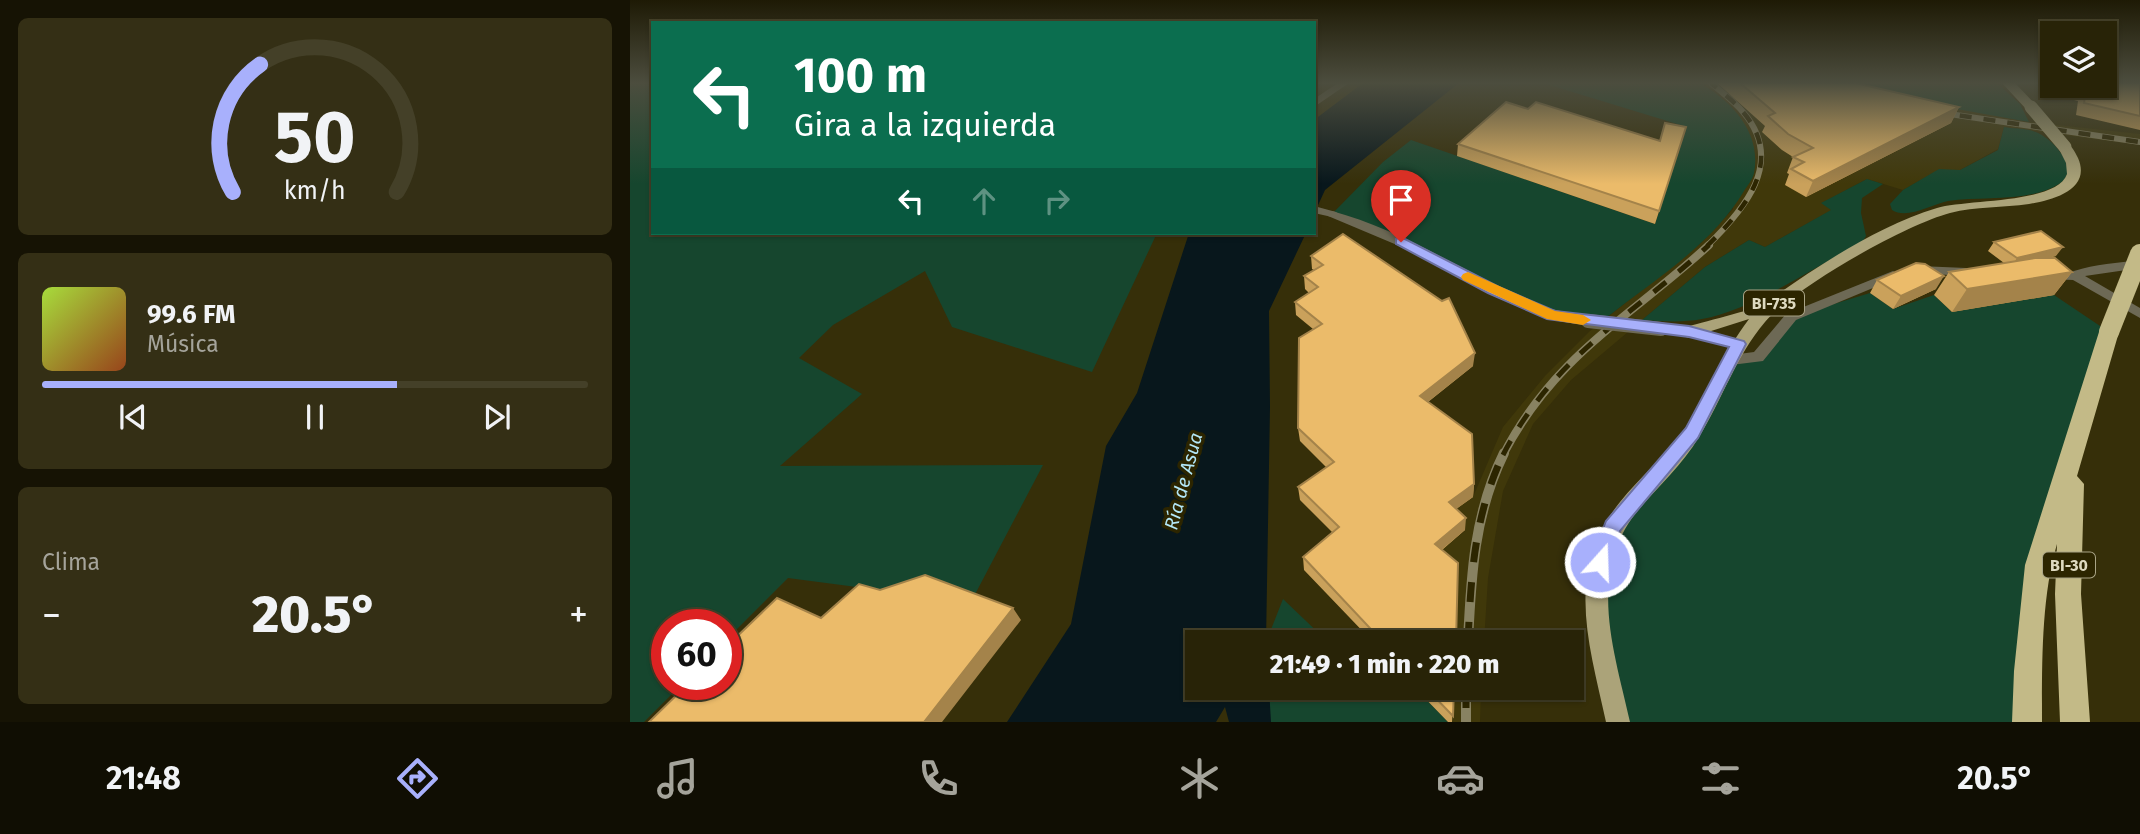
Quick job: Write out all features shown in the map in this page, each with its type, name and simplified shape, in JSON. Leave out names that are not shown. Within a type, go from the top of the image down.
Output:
[{"type":"highway","name":"BI-30","points":[[2075,722],[2068,594],[2070,498],[2084,409],[2109,332],[2140,254]]},
{"type":"highway","points":[[2027,722],[2028,671],[2038,565],[2084,409]]},
{"type":"main road","name":"BI-735","points":[[1618,722],[1596,610],[1600,562],[1612,526],[1692,433],[1735,352],[1767,308],[1792,289],[1920,219],[1962,206],[2036,197],[2065,188],[2075,170],[2072,158],[2039,117]]},
{"type":"main road","points":[[1689,332],[1767,308]]},
{"type":"street","points":[[1323,212],[1401,242],[1526,305],[1552,315],[1689,332],[1735,352],[1758,357],[1791,317],[1897,273],[1907,270],[1985,273]]},
{"type":"street","points":[[2076,276],[2083,271],[2140,264]]},
{"type":"street","points":[[2037,275],[2076,276],[2140,314]]},
{"type":"shaded area","points":[[1719,117],[2002,117],[2140,134],[2140,145],[2004,127],[1998,149],[1960,170],[1939,170],[1903,190],[1867,179],[1822,203],[1832,210],[1765,247],[1749,240],[1705,267],[1571,380],[1533,424],[1503,491],[1488,578],[1485,630],[1451,630],[1434,556],[1465,531],[1448,515],[1473,497],[1503,427],[1545,376],[1590,331],[1701,243],[1733,209]]},
{"type":"shaded area","points":[[1453,700],[1481,700],[1480,722],[1452,722]]},
{"type":"green space","points":[[630,117],[651,117],[651,235],[1156,235],[1092,372],[952,327],[925,271],[833,325],[799,358],[862,394],[780,466],[1043,465],[971,602],[788,578],[742,624],[742,609],[651,609],[651,700],[666,700],[644,722],[630,722]]},
{"type":"green space","points":[[1653,117],[1740,117],[1753,144],[1753,175],[1731,210],[1699,245],[1606,318],[1552,315],[1332,214],[1383,162],[1411,140],[1655,224],[1687,127]]},
{"type":"green space","points":[[2000,117],[2026,117],[2029,122]]},
{"type":"green space","points":[[2004,127],[2036,132],[2046,138],[2067,164],[2065,178],[2059,184],[2034,194],[1948,201],[1905,213],[1892,210],[1890,204],[1903,190],[1939,169],[1960,170],[1998,150]]},
{"type":"green space","points":[[1867,179],[1883,184],[1862,198],[1861,213],[1866,236],[1863,241],[1742,307],[1687,321],[1642,320],[1705,267],[1749,240],[1765,247],[1831,210],[1821,203]]},
{"type":"green space","points":[[1870,293],[1893,309],[1934,295],[1952,312],[2054,295],[2109,332],[2038,565],[2027,722],[1618,722],[1600,562],[1671,461],[1731,360],[1758,357],[1791,317]]},
{"type":"green space","points":[[1283,599],[1315,630],[1271,630]]},
{"type":"green space","points":[[1243,700],[1427,700],[1448,722],[1234,722]]},
{"type":"water","points":[[1417,117],[1325,190],[1316,210],[1316,118]]},
{"type":"water","name":"Ría de Asua","points":[[1188,235],[1305,235],[1269,311],[1266,630],[1185,630],[1185,700],[1270,700],[1271,722],[1229,722],[1225,707],[1216,722],[1007,722],[1071,624],[1106,446],[1137,393]]},
{"type":"building","points":[[1489,117],[1583,117],[1660,141],[1665,123],[1686,127],[1659,211],[1458,144]]},
{"type":"building","points":[[1769,117],[1940,117],[1813,181],[1791,169],[1804,162],[1793,157],[1813,148],[1788,134]]},
{"type":"building","points":[[2041,231],[2063,247],[2017,258],[1994,242]]},
{"type":"building","points":[[1343,234],[1442,301],[1449,298],[1475,353],[1420,396],[1472,434],[1474,484],[1449,502],[1466,518],[1435,544],[1458,563],[1456,630],[1372,630],[1303,557],[1339,527],[1298,487],[1334,462],[1298,428],[1299,338],[1322,324],[1295,302],[1318,287],[1304,276],[1323,265],[1311,256]]},
{"type":"building","points":[[2035,258],[2055,258],[2072,272],[1967,289],[1949,272]]},
{"type":"building","points":[[1916,263],[1925,264],[1944,276],[1901,296],[1877,280]]},
{"type":"building","points":[[925,575],[1013,608],[924,722],[649,722],[672,700],[742,700],[742,632],[777,598],[821,618],[859,584],[880,590]]},
{"type":"building","points":[[1438,700],[1454,700],[1453,716]]},
{"type":"railway","points":[[1707,246],[1734,217],[1755,184],[1761,149],[1755,131],[1746,117]]},
{"type":"railway","points":[[1968,117],[2140,142]]},
{"type":"railway","points":[[1503,454],[1524,420],[1570,363],[1709,245]]},
{"type":"railway","points":[[1469,630],[1480,522],[1503,454]]},
{"type":"railway","points":[[1466,700],[1466,722]]},
{"type":"slow traffic","points":[[1468,277],[1552,315],[1583,320]]},
{"type":"route","points":[[1401,242],[1494,290],[1552,315],[1689,332],[1738,344],[1692,433],[1671,461],[1612,526],[1600,562]]}]
